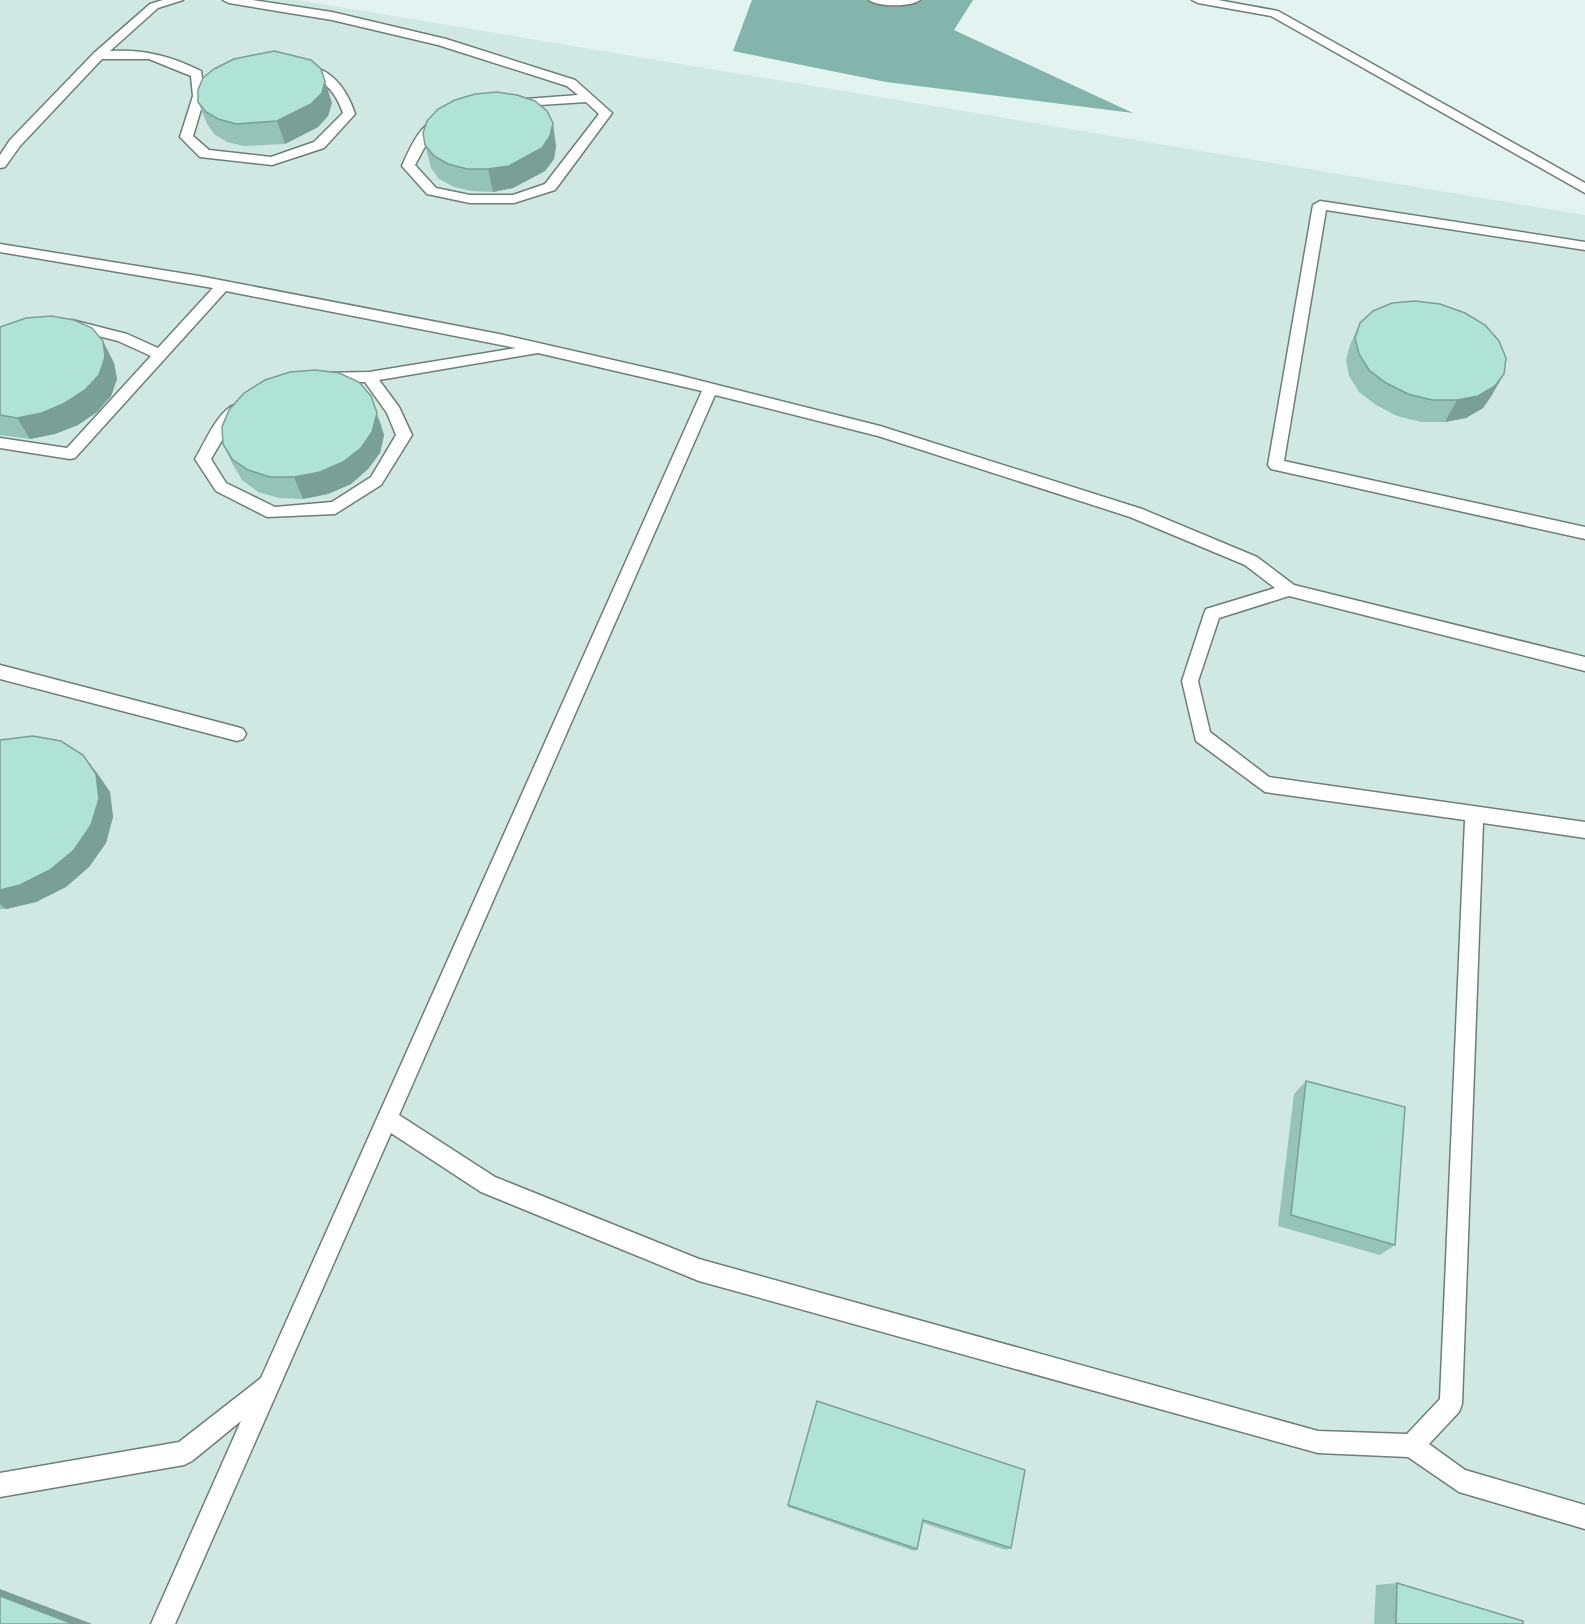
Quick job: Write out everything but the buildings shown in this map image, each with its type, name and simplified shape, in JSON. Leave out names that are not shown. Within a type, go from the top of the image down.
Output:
[{"type":"lane","points":[[0,164],[15,142],[98,56],[154,6],[177,0]]},
{"type":"lane","points":[[229,0],[332,16],[442,42],[571,83],[606,112],[550,187],[514,198],[470,199],[432,191],[408,166],[415,150],[435,124],[453,116]]},
{"type":"lane","points":[[875,0],[914,0]]},
{"type":"lane","points":[[1198,0],[1274,13],[1585,189]]},
{"type":"lane","points":[[98,56],[136,52],[169,59],[197,74],[203,93],[186,137],[205,154],[273,161],[319,145],[349,114],[343,93],[325,75],[290,69]]},
{"type":"lane","points":[[500,104],[588,98]]},
{"type":"lane","points":[[1585,246],[1320,205],[1276,465],[1585,533]]},
{"type":"lane","points":[[0,248],[223,285],[539,348],[711,388],[880,431],[1136,513],[1251,561],[1289,590],[1585,664]]},
{"type":"lane","points":[[0,443],[70,454],[223,285]]},
{"type":"lane","points":[[59,327],[69,325],[122,337],[161,354]]},
{"type":"lane","points":[[305,378],[369,377],[539,348]]},
{"type":"lane","points":[[252,396],[229,416],[203,459],[221,488],[273,513],[335,508],[376,481],[404,435],[394,411],[369,377]]},
{"type":"lane","points":[[163,1624],[711,388]]},
{"type":"lane","points":[[1289,590],[1212,614],[1190,681],[1202,736],[1265,784],[1585,830]]},
{"type":"lane","points":[[0,672],[237,734]]},
{"type":"lane","points":[[1412,1446],[1451,1404],[1474,813]]},
{"type":"lane","points":[[387,1119],[488,1185],[699,1270],[1318,1442],[1412,1446],[1459,1480],[1585,1517]]},
{"type":"lane","points":[[0,1485],[184,1453],[269,1384]]},
{"type":"shaded area","points":[[0,0],[297,0],[1585,215],[1585,1624],[0,1624]]},
{"type":"green space","points":[[752,0],[973,0],[954,30],[1133,113],[886,82],[733,51]]}]
